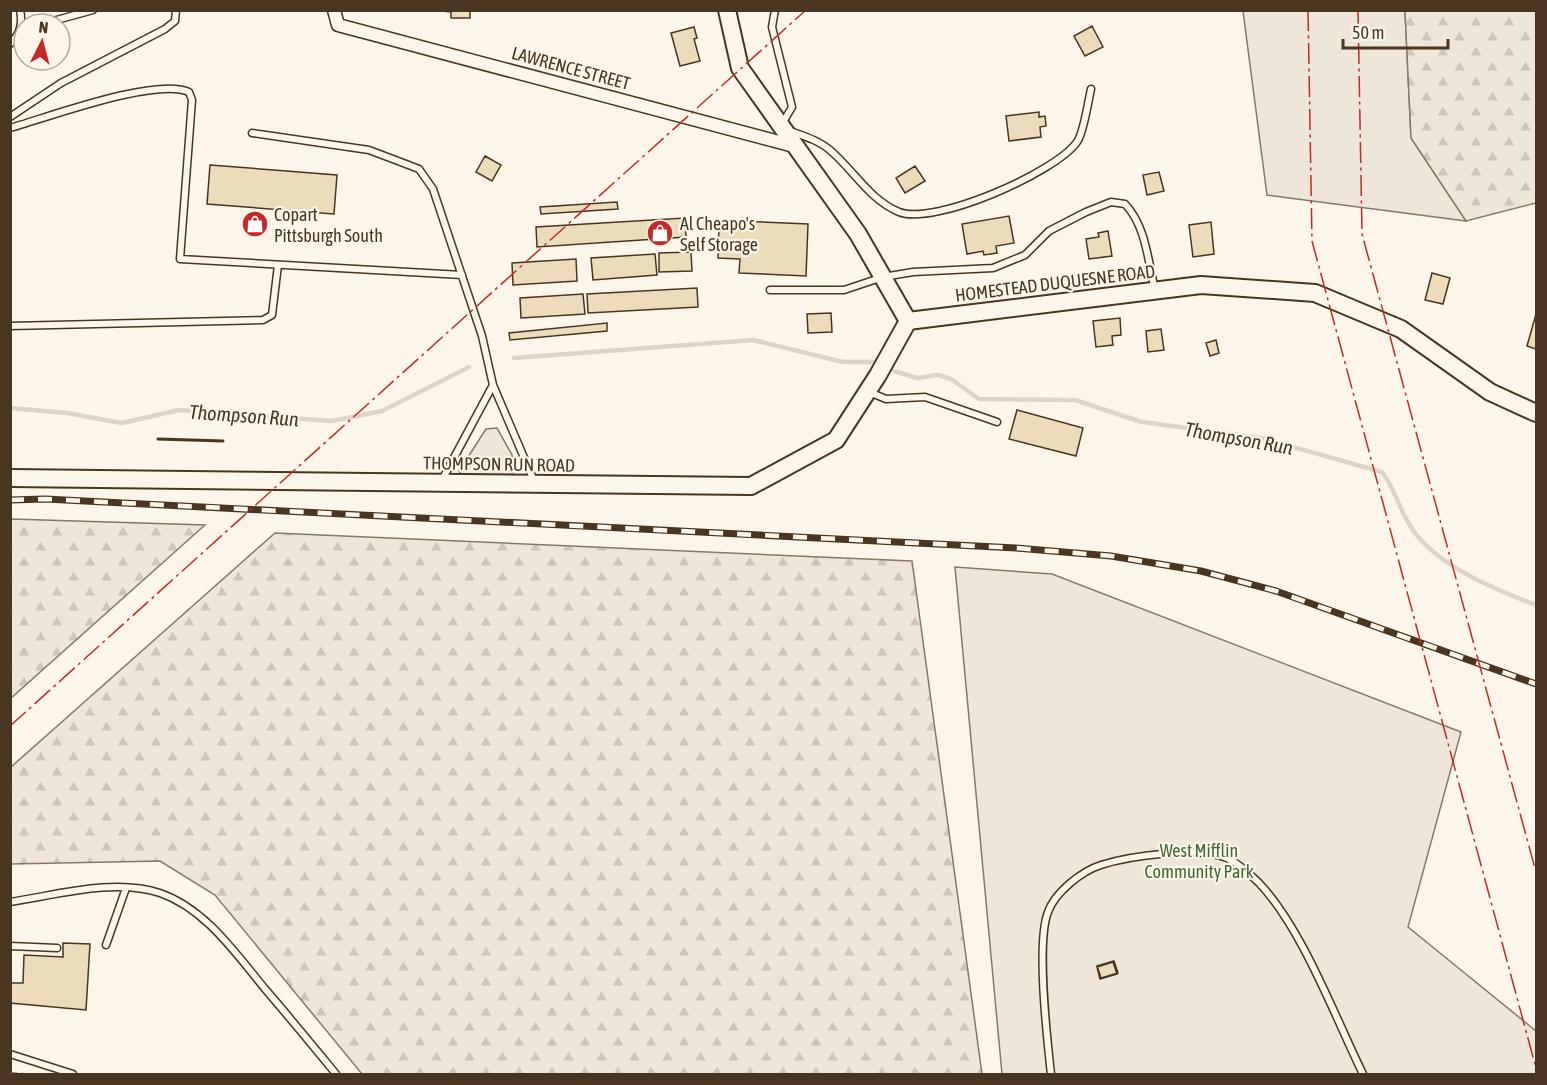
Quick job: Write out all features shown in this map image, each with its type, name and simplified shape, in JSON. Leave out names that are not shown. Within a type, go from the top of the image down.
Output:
[{"type":"street","name":"LAWRENCE STREET","points":[[334,10],[338,25],[794,146]]},
{"type":"street","points":[[727,10],[740,68],[858,234],[908,321]]},
{"type":"street","name":"HOMESTEAD DUQUESNE ROAD","points":[[908,321],[1201,285],[1315,293],[1401,329],[1490,392],[1536,413]]},
{"type":"street","name":"THOMPSON RUN ROAD","points":[[10,478],[751,486],[836,440],[908,321]]},
{"type":"lane","points":[[72,16],[93,10]]},
{"type":"lane","points":[[10,117],[61,83],[165,29],[175,21],[176,10]]},
{"type":"lane","points":[[775,10],[772,27],[792,107],[781,127],[830,150],[886,205],[902,213],[924,213],[962,205],[992,194],[1057,161],[1078,141],[1091,89]]},
{"type":"lane","points":[[10,128],[147,90],[181,88],[189,92],[192,100],[180,259],[462,275]]},
{"type":"lane","points":[[252,133],[369,150],[419,169],[433,189],[482,336],[492,385],[535,484]]},
{"type":"lane","points":[[770,290],[844,290],[883,277],[913,272],[993,268],[1024,255],[1049,231],[1111,202],[1125,204],[1133,213],[1144,240],[1155,290]]},
{"type":"lane","points":[[10,326],[263,320],[272,315],[278,265]]},
{"type":"lane","points":[[440,483],[492,385]]},
{"type":"lane","points":[[867,391],[886,399],[925,397],[934,399],[997,422]]},
{"type":"lane","points":[[1050,1074],[1042,938],[1048,910],[1067,886],[1100,865],[1159,855],[1199,852],[1227,858],[1259,883],[1294,930],[1363,1074]]},
{"type":"lane","points":[[106,945],[126,888]]},
{"type":"lane","points":[[10,902],[93,889],[126,888],[159,893],[186,906],[216,930],[336,1074]]},
{"type":"lane","points":[[10,946],[57,948]]},
{"type":"lane","points":[[10,1054],[73,1074]]},
{"type":"green space","points":[[1243,11],[1405,11],[1411,138],[1466,221],[1267,195]]},
{"type":"green space","points":[[1405,11],[1536,11],[1536,203],[1466,221],[1411,138]]},
{"type":"green space","points":[[497,428],[512,455],[514,471],[509,477],[465,480],[459,471],[486,429]]},
{"type":"green space","points":[[11,519],[205,525],[11,698]]},
{"type":"green space","points":[[275,533],[912,561],[982,1074],[362,1074],[215,895],[160,861],[11,864],[11,767]]},
{"type":"green space","name":"West Mifflin Community Park","points":[[955,567],[1052,574],[1461,732],[1408,927],[1536,1031],[1536,1074],[1002,1074]]},
{"type":"building","points":[[470,10],[470,18],[451,18],[451,12],[442,11]]},
{"type":"building","points":[[1092,26],[1103,47],[1085,56],[1074,36]]},
{"type":"building","points":[[694,27],[697,38],[694,39],[700,61],[680,66],[671,33]]},
{"type":"building","points":[[1039,112],[1039,117],[1045,116],[1046,126],[1040,127],[1041,137],[1009,141],[1006,116]]},
{"type":"building","points":[[485,156],[501,165],[492,181],[476,172]]},
{"type":"building","points":[[210,165],[337,175],[334,214],[207,204]]},
{"type":"building","points":[[915,166],[925,181],[905,193],[896,178]]},
{"type":"building","points":[[1159,172],[1164,191],[1147,195],[1143,175]]},
{"type":"building","points":[[617,202],[618,209],[541,214],[540,207]]},
{"type":"building","points":[[1009,216],[1014,243],[996,246],[997,253],[984,255],[983,251],[967,254],[962,224]]},
{"type":"building","points":[[685,218],[686,237],[537,247],[536,227]]},
{"type":"building","points":[[739,221],[808,224],[806,276],[739,273],[740,259],[718,258],[719,224],[739,225]]},
{"type":"building","points":[[1211,222],[1214,254],[1193,257],[1189,225]]},
{"type":"building","points":[[1108,231],[1112,256],[1089,259],[1086,239],[1099,237],[1098,233]]},
{"type":"building","points":[[691,252],[692,271],[659,272],[659,253]]},
{"type":"building","points":[[655,254],[657,275],[593,280],[591,258]]},
{"type":"building","points":[[576,259],[577,281],[513,285],[512,263]]},
{"type":"building","points":[[1432,273],[1450,278],[1443,304],[1425,300]]},
{"type":"building","points":[[697,288],[698,307],[588,313],[587,294]]},
{"type":"building","points":[[583,294],[585,314],[521,318],[520,298]]},
{"type":"building","points":[[831,313],[832,332],[808,333],[807,314]]},
{"type":"building","points":[[1536,314],[1536,349],[1527,346]]},
{"type":"building","points":[[1120,318],[1121,335],[1112,336],[1113,345],[1096,347],[1093,321]]},
{"type":"building","points":[[607,323],[607,331],[510,340],[509,333]]},
{"type":"building","points":[[1161,329],[1164,350],[1148,352],[1146,331]]},
{"type":"building","points":[[1216,340],[1219,353],[1210,356],[1206,343]]},
{"type":"building","points":[[1017,410],[1083,428],[1076,456],[1009,439]]},
{"type":"building","points":[[63,943],[90,944],[86,1010],[10,1003],[10,983],[23,983],[24,955],[63,957]]},
{"type":"building","points":[[1114,961],[1118,973],[1101,978],[1097,966]]},
{"type":"building","points":[[1113,962],[1117,974],[1100,979],[1097,967]]},
{"type":"waterway","name":"Thompson Run","points":[[514,358],[753,340],[843,362],[876,362]]},
{"type":"waterway","name":"Thompson Run","points":[[10,408],[67,413],[122,423],[179,410],[332,421],[382,411],[469,367]]},
{"type":"waterway","name":"Thompson Run","points":[[894,371],[917,378],[938,375],[951,379],[979,399],[1075,400],[1142,422],[1261,438],[1382,472],[1412,529],[1423,543],[1452,566],[1468,575],[1536,605]]},
{"type":"railway","points":[[10,500],[45,499],[1016,548],[1111,556],[1201,571],[1276,591],[1536,684]]},
{"type":"fence","points":[[10,1073],[29,1074]]},
{"type":"wall","points":[[158,439],[223,441]]},
{"type":"power","points":[[10,726],[806,10]]},
{"type":"power","points":[[1308,10],[1312,241],[1536,1068]]},
{"type":"power","points":[[1358,10],[1362,234],[1536,872]]},
{"type":"place","name":"Copart Pittsburgh South","points":[[255,224]]},
{"type":"place","name":"Al Cheapo's Self Storage","points":[[660,233]]}]
